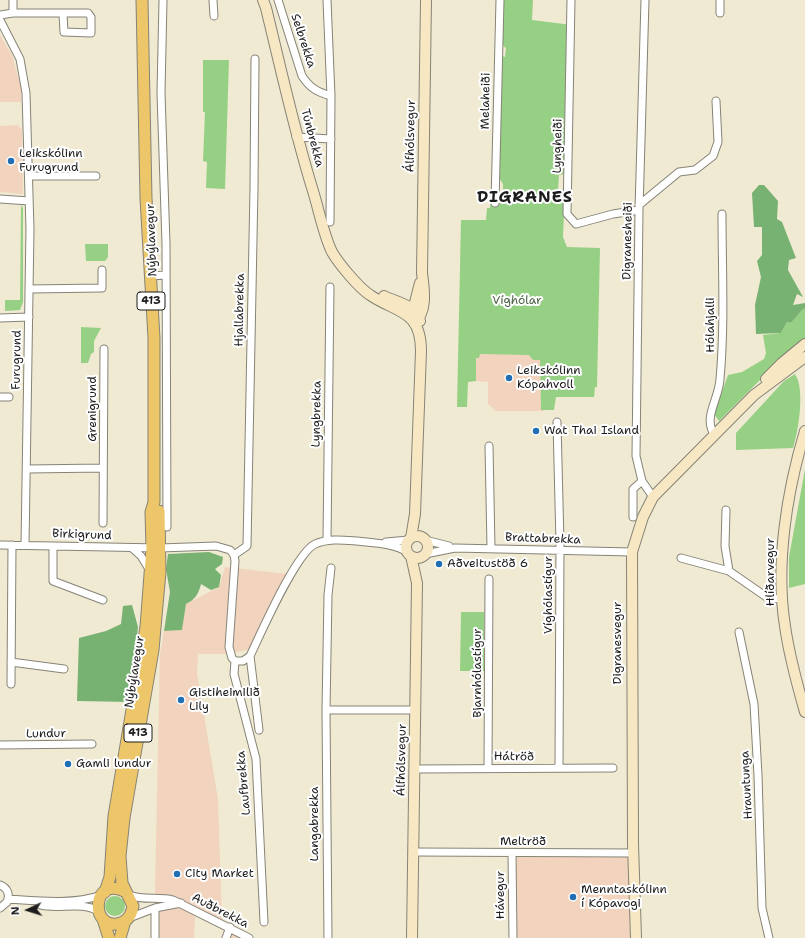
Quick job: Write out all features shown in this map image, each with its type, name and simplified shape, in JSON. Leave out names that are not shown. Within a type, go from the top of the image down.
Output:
[{"type":"main road","name":"Nýbýlavegur","points":[[128,894],[122,883],[120,871],[121,841],[153,650],[159,585],[151,512],[154,502],[154,338],[146,198],[142,0]]},
{"type":"main road","name":"Nýbýlavegur","points":[[144,100],[147,91],[146,0]]},
{"type":"main road","name":"Nýbýlavegur","points":[[103,893],[110,878],[114,816],[144,639],[150,575],[156,548]]},
{"type":"main road","points":[[103,893],[115,888],[128,894]]},
{"type":"main road","name":"413","points":[[101,915],[99,900],[103,893]]},
{"type":"main road","name":"413","points":[[120,938],[126,920],[132,911],[133,906],[128,894]]},
{"type":"main road","points":[[101,915],[114,924],[126,920]]},
{"type":"main road","points":[[101,915],[109,938]]},
{"type":"street","points":[[13,0],[13,13]]},
{"type":"street","name":"Nýbýlavegur","points":[[163,0],[162,101],[166,275],[167,526]]},
{"type":"street","points":[[213,0],[214,16]]},
{"type":"street","name":"Túnbrekka","points":[[263,0],[270,22],[296,137],[332,252],[351,276],[383,296],[405,304],[414,317]]},
{"type":"street","name":"Selbrekka","points":[[278,0],[302,76],[310,87],[319,93],[331,96]]},
{"type":"street","name":"Álfhólsvegur","points":[[410,539],[415,514],[422,334],[414,317],[422,273],[426,0]]},
{"type":"street","name":"Melaheiði","points":[[495,203],[500,0]]},
{"type":"street","name":"Lyngheiði","points":[[571,0],[567,214],[576,224],[639,208]]},
{"type":"street","name":"Digranesheiði","points":[[645,0],[639,208],[636,456],[642,481],[653,496]]},
{"type":"street","points":[[720,0],[720,13]]},
{"type":"street","name":"Selbrekka","points":[[326,1],[332,139],[330,222]]},
{"type":"street","points":[[0,15],[13,13],[90,14],[91,32],[64,32],[62,14]]},
{"type":"street","name":"Furugrund","points":[[0,20],[20,59],[25,81],[29,176],[26,545]]},
{"type":"street","name":"Hjallabrekka","points":[[234,555],[247,546],[255,59]]},
{"type":"street","points":[[639,208],[679,172],[695,170],[713,156],[718,142],[716,101]]},
{"type":"street","points":[[296,137],[332,139]]},
{"type":"street","points":[[29,176],[96,176]]},
{"type":"street","points":[[0,199],[29,201]]},
{"type":"street","name":"Hólahjalli","points":[[714,434],[710,426],[709,418],[720,386],[722,354],[722,214]]},
{"type":"street","points":[[29,289],[102,288],[102,270]]},
{"type":"street","points":[[150,276],[166,275]]},
{"type":"street","name":"Lyngbrekka","points":[[327,540],[330,287]]},
{"type":"street","points":[[0,318],[29,317]]},
{"type":"street","name":"Digranesvegur","points":[[636,938],[633,853],[632,552],[643,517],[653,496],[754,394],[801,359],[805,344]]},
{"type":"street","name":"Grenigrund","points":[[104,349],[104,523]]},
{"type":"street","points":[[0,397],[9,397]]},
{"type":"street","name":"Víghólastígur","points":[[557,422],[560,550],[559,768]]},
{"type":"street","name":"Hlíðarvegur","points":[[805,431],[796,464],[784,527],[783,599],[785,626],[805,712]]},
{"type":"street","points":[[489,446],[490,548]]},
{"type":"street","points":[[27,469],[103,468]]},
{"type":"street","points":[[633,517],[633,489],[642,481]]},
{"type":"street","points":[[726,510],[725,546],[729,571]]},
{"type":"street","name":"Álfhólsvegur","points":[[415,514],[424,538]]},
{"type":"street","points":[[156,548],[216,546],[226,548],[234,555],[236,568],[229,648],[232,658],[235,661],[243,661],[250,656],[303,554],[314,544],[327,540],[378,543],[410,539],[416,536],[424,538],[428,548],[424,555],[417,557],[378,543]]},
{"type":"street","name":"Brattabrekka","points":[[424,538],[455,548]]},
{"type":"street","points":[[410,539],[406,545],[410,554]]},
{"type":"street","name":"Birkigrund","points":[[0,545],[156,548]]},
{"type":"street","points":[[11,684],[12,545]]},
{"type":"street","points":[[53,546],[52,581],[103,600]]},
{"type":"street","points":[[132,548],[145,560],[150,575]]},
{"type":"street","name":"Brattabrekka","points":[[424,555],[455,548],[632,552]]},
{"type":"street","name":"Álfhólsvegur","points":[[410,554],[417,583]]},
{"type":"street","name":"Álfhólsvegur","points":[[412,938],[417,583],[424,555]]},
{"type":"street","points":[[681,558],[729,571],[768,598],[783,599]]},
{"type":"street","name":"Langabrekka","points":[[328,938],[326,710],[328,595],[331,568]]},
{"type":"street","name":"Bjarnhólastígur","points":[[488,768],[489,579]]},
{"type":"street","name":"Hrauntunga","points":[[739,632],[754,704],[758,775],[762,908],[769,938]]},
{"type":"street","points":[[250,656],[259,730]]},
{"type":"street","name":"Laufbrekka","points":[[235,661],[234,674],[256,759],[264,922]]},
{"type":"street","points":[[11,662],[64,669]]},
{"type":"street","points":[[326,710],[416,710]]},
{"type":"street","name":"Lundur","points":[[0,745],[92,744]]},
{"type":"street","name":"Hátröð","points":[[415,768],[613,768]]},
{"type":"street","name":"Meltröð","points":[[414,852],[633,853]]},
{"type":"street","name":"Hávegur","points":[[512,853],[513,938]]},
{"type":"street","points":[[0,885],[8,892],[8,899],[4,906],[0,908]]},
{"type":"street","points":[[8,899],[34,902],[70,900],[103,893]]},
{"type":"street","name":"Auðbrekka","points":[[128,894],[138,898],[166,898],[181,903],[249,938]]},
{"type":"street","points":[[34,902],[51,907],[89,907],[101,915]]},
{"type":"street","name":"Auðbrekka","points":[[126,920],[155,908],[181,903]]},
{"type":"street","points":[[155,908],[155,938]]},
{"type":"street","points":[[226,938],[230,927]]},
{"type":"shaded area","points":[[0,35],[12,55],[21,87],[21,102],[0,102]]},
{"type":"shaded area","name":"Leikskólinn Furugrund","points":[[18,125],[22,130],[23,194],[0,192],[0,126]]},
{"type":"shaded area","name":"Leikskólinn Kópahvoll","points":[[525,349],[540,360],[541,391],[544,396],[544,411],[496,411],[488,404],[488,382],[476,381],[476,358],[479,351]]},
{"type":"shaded area","points":[[225,567],[288,574],[251,649],[228,654],[198,654],[197,673],[218,799],[222,919],[253,938],[224,938],[226,933],[221,928],[195,915],[194,938],[154,938],[160,654],[164,631],[182,630],[186,604],[219,587]]},
{"type":"shaded area","name":"Menntaskólinn í Kópavogi","points":[[515,856],[630,856],[633,938],[514,938]]},
{"type":"green space","name":"Víghólar","points":[[503,0],[533,0],[532,20],[572,25],[565,174],[559,175],[558,191],[565,191],[563,237],[567,247],[600,248],[597,387],[595,387],[594,397],[556,397],[554,410],[541,410],[540,360],[533,360],[529,355],[480,354],[479,358],[476,358],[476,381],[468,382],[467,407],[457,407],[461,220],[486,220],[487,208],[490,208],[491,196],[498,196],[503,190],[503,184],[499,178],[502,56],[505,57],[506,48],[502,45]]},
{"type":"green space","points":[[203,60],[229,60],[225,189],[206,188],[207,162],[203,161],[205,112],[203,112]]},
{"type":"green space","points":[[759,185],[764,185],[778,201],[777,219],[782,222],[796,258],[789,260],[788,270],[803,297],[797,294],[793,305],[805,303],[805,308],[791,323],[787,322],[781,333],[756,334],[755,305],[761,277],[757,261],[762,255],[762,227],[754,227],[752,193]]},
{"type":"green space","points":[[21,205],[23,208],[23,302],[20,310],[5,311],[5,300],[20,300]]},
{"type":"green space","points":[[85,244],[108,244],[108,257],[105,261],[86,261]]},
{"type":"green space","points":[[805,308],[805,341],[770,370],[719,421],[714,414],[728,375],[742,372],[764,359],[766,353],[763,335],[781,333],[787,322],[791,323]]},
{"type":"green space","points":[[81,327],[101,328],[94,341],[94,352],[91,354],[88,363],[81,363]]},
{"type":"green space","points":[[795,374],[800,389],[800,409],[793,448],[736,450],[736,433],[784,381]]},
{"type":"green space","points":[[805,469],[805,584],[789,588],[789,557]]},
{"type":"green space","points":[[209,552],[223,557],[222,564],[215,569],[221,575],[219,587],[211,590],[201,584],[196,596],[186,604],[182,630],[164,631],[170,592],[166,569],[168,554]]},
{"type":"green space","points":[[132,605],[138,627],[130,702],[77,701],[79,638],[106,631],[121,624],[123,606]]},
{"type":"green space","points":[[461,612],[484,612],[484,671],[460,671]]},
{"type":"green space","points":[[115,896],[122,899],[125,906],[122,913],[115,916],[108,913],[105,906],[108,899]]},
{"type":"place","name":"Leikskólinn Furugrund","points":[[11,161]]},
{"type":"place","name":"Leikskólinn Kópahvoll","points":[[509,378]]},
{"type":"place","name":"Wat Thai Island","points":[[536,431]]},
{"type":"place","name":"Aðveitustöð 6","points":[[439,564]]},
{"type":"place","name":"Gistiheimilið Lily","points":[[181,700]]},
{"type":"place","name":"Gamli lundur","points":[[68,764]]},
{"type":"place","name":"City Market","points":[[177,874]]},
{"type":"place","name":"Menntaskólinn í Kópavogi","points":[[573,897]]},
{"type":"district","name":"DIGRANES","points":[[525,198]]}]
